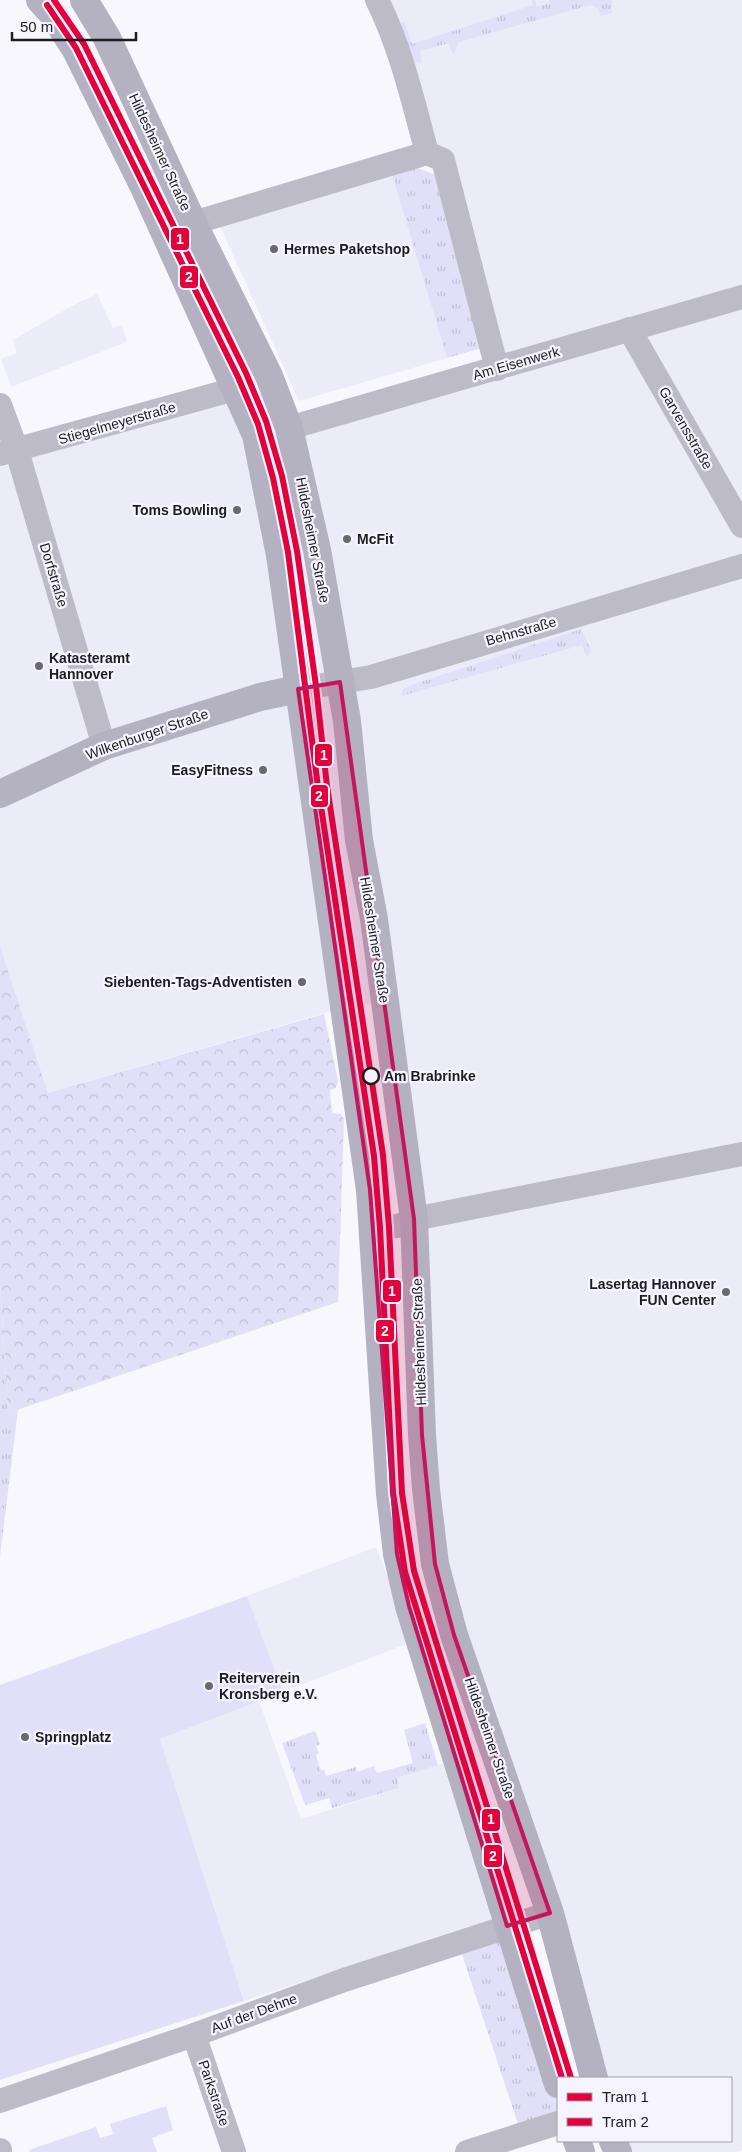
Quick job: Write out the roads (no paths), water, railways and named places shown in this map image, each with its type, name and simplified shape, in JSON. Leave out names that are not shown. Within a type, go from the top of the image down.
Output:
[{"type":"main road","points":[[40,0],[52,12],[76,50],[144,187],[256,435],[280,555],[345,1007],[373,1228],[387,1444],[397,1554],[409,1606],[507,1926],[557,2081]]},
{"type":"main road","name":"Hildesheimer Straße","points":[[84,0],[107,38],[193,223],[269,376],[289,428],[317,550],[348,728],[359,840],[374,920],[414,1220],[422,1435],[435,1564],[454,1635],[550,1913],[594,2077]]},
{"type":"main road","name":"Wilkenburger Straße","points":[[0,794],[104,746],[251,700],[298,689]]},
{"type":"street","points":[[377,0],[389,24],[403,66],[426,153]]},
{"type":"street","points":[[193,223],[426,153],[444,160],[497,369]]},
{"type":"street","name":"Am Eisenwerk","points":[[289,428],[742,297]]},
{"type":"street","name":"Garvensstraße","points":[[629,329],[742,526]]},
{"type":"street","name":"Stiegelmeyerstraße","points":[[9,452],[235,390]]},
{"type":"street","name":"Dorfstraße","points":[[0,406],[9,452],[104,746]]},
{"type":"street","name":"Behnstraße","points":[[298,689],[371,676],[742,566]]},
{"type":"street","points":[[373,1228],[398,1226],[414,1220],[742,1154]]},
{"type":"street","points":[[507,1926],[550,1913]]},
{"type":"street","name":"Auf der Dehne","points":[[0,2101],[194,2035],[354,1977],[507,1926]]},
{"type":"street","name":"Parkstraße","points":[[194,2035],[234,2152]]},
{"type":"street","points":[[467,2152],[557,2123]]},
{"type":"tram line","name":"1","points":[[54,0],[84,44],[246,373],[266,421],[282,476],[297,551],[316,686],[327,786],[383,1155],[389,1227],[402,1493],[414,1571],[571,2077]]},
{"type":"tram line","name":"2","points":[[47,5],[76,48],[238,377],[258,424],[273,478],[288,552],[318,787],[374,1156],[380,1228],[393,1493],[405,1572],[562,2077]]},
{"type":"place","name":"Hermes Paketshop","points":[[274,249]]},
{"type":"place","name":"Toms Bowling","points":[[237,510]]},
{"type":"place","name":"McFit","points":[[347,539]]},
{"type":"place","name":"Katasteramt Hannover","points":[[39,666]]},
{"type":"place","name":"EasyFitness","points":[[263,770]]},
{"type":"place","name":"Siebenten-Tags-Adventisten","points":[[302,982]]},
{"type":"place","name":"Am Brabrinke","points":[[371,1076]]},
{"type":"place","name":"Lasertag Hannover FUN Center","points":[[726,1292]]},
{"type":"place","name":"Reiterverein Kronsberg e.V.","points":[[209,1686]]},
{"type":"place","name":"Springplatz","points":[[25,1737]]}]
